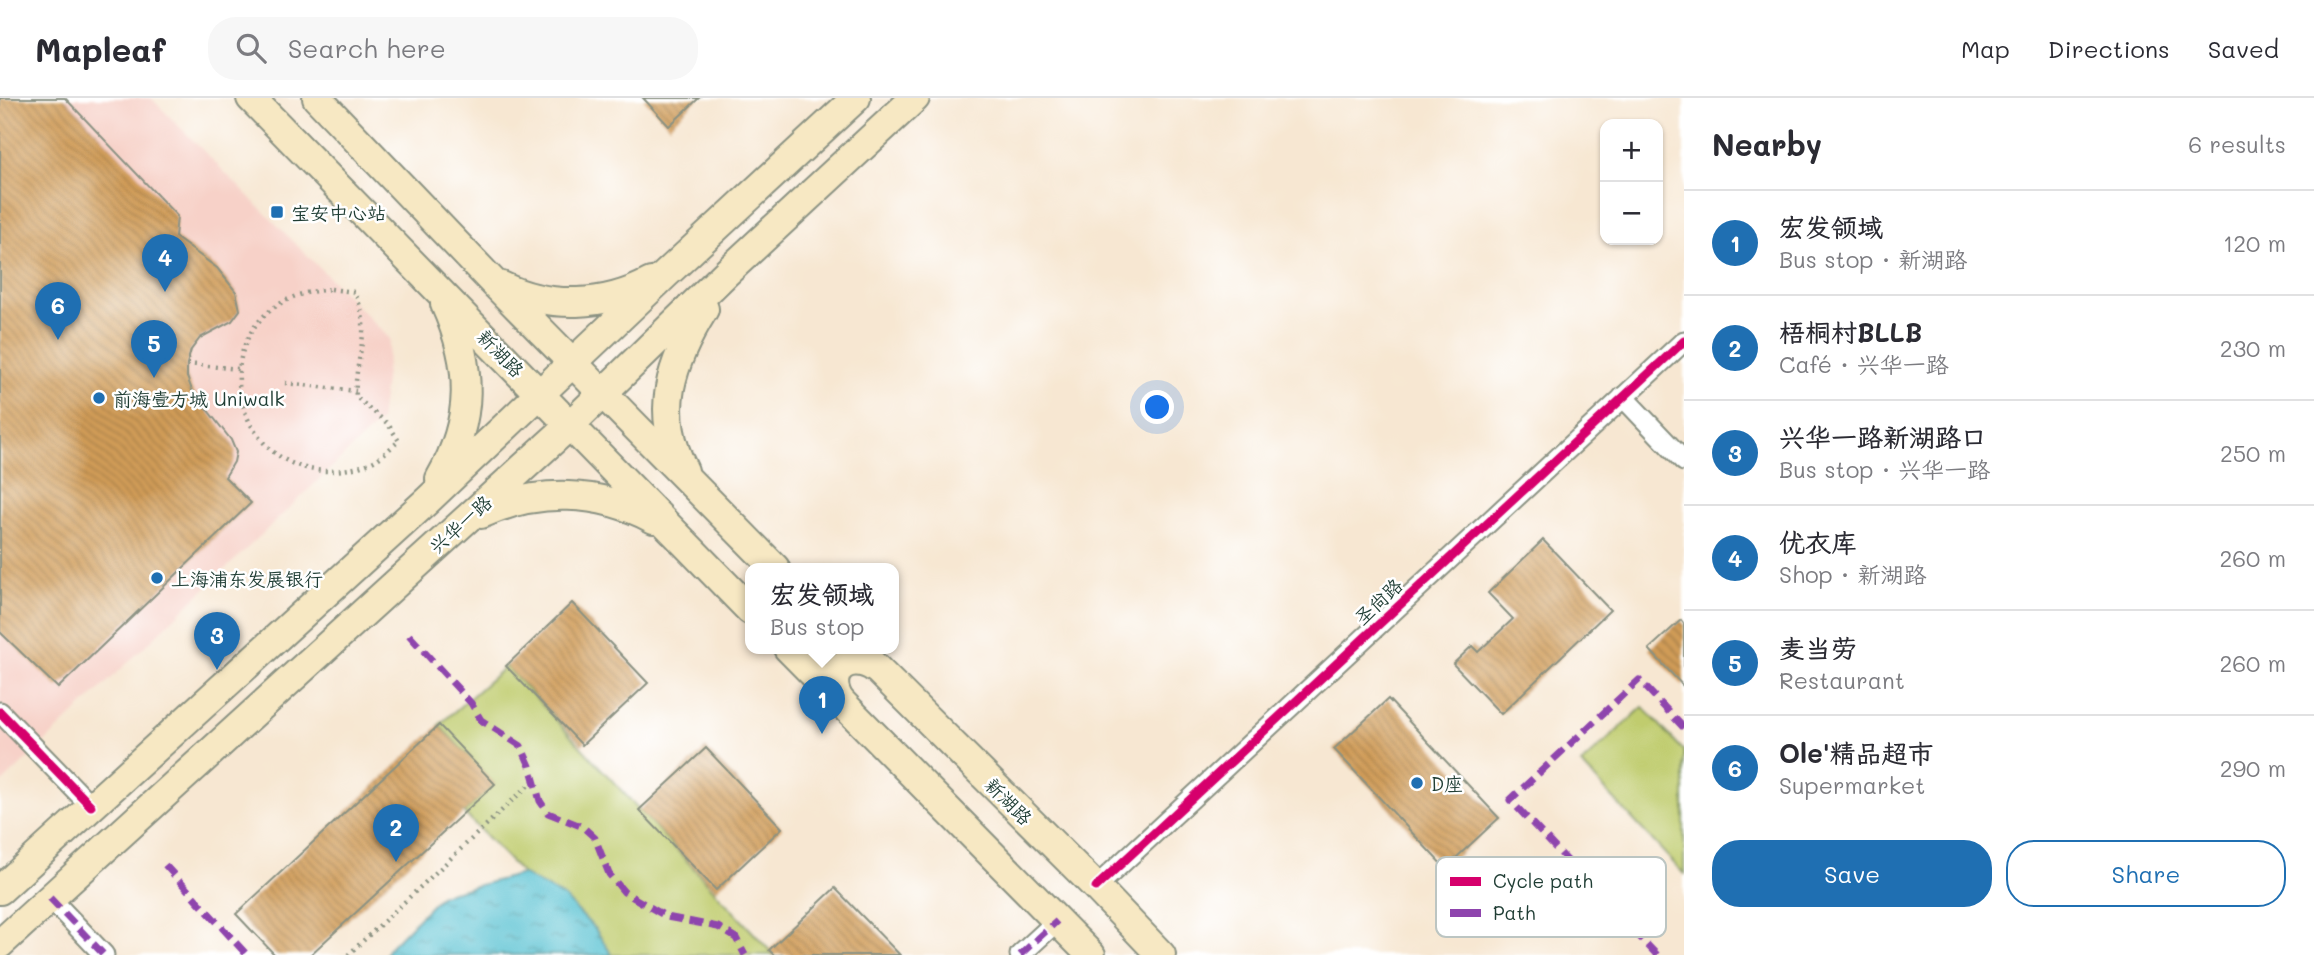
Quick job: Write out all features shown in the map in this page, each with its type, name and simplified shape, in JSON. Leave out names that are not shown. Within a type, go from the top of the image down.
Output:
[{"type":"main road","name":"新湖路","points":[[251,98],[745,605]]},
{"type":"main road","points":[[317,98],[492,281],[770,563]]},
{"type":"main road","name":"兴华一路","points":[[0,890],[428,500],[856,98]]},
{"type":"main road","name":"兴华一路","points":[[0,944],[570,425],[726,273],[915,98]]},
{"type":"main road","points":[[824,128],[820,143],[825,154],[836,160],[853,156]]},
{"type":"main road","points":[[690,483],[672,442],[668,420],[672,375],[689,333],[726,273]]},
{"type":"main road","points":[[492,281],[537,298],[580,302],[618,296],[666,274]]},
{"type":"main road","points":[[428,278],[444,302],[456,329],[464,356],[467,394],[457,442],[428,500]]},
{"type":"main road","points":[[454,529],[474,517],[517,500],[563,495],[586,496],[620,504],[672,530]]},
{"type":"main road","points":[[338,582],[355,580],[365,589],[368,600],[363,612]]},
{"type":"main road","points":[[794,654],[1091,955]]},
{"type":"main road","name":"新湖路","points":[[866,658],[1161,955]]},
{"type":"main road","points":[[840,701],[834,688],[840,667],[866,658]]},
{"type":"street","name":"圣尚路","points":[[1096,887],[1684,341]]},
{"type":"street","points":[[1623,397],[1684,461]]},
{"type":"street","points":[[0,712],[91,806]]},
{"type":"street","points":[[50,898],[104,955]]},
{"type":"street","points":[[1020,955],[1057,921]]},
{"type":"path","points":[[331,289],[354,292],[364,321],[355,391],[359,401],[388,424],[399,441],[374,461],[344,471],[312,470],[282,459],[258,438],[243,411],[239,369],[244,348],[254,328],[288,299],[331,289]]},
{"type":"path","points":[[187,364],[239,369]]},
{"type":"path","points":[[285,383],[355,391]]},
{"type":"path","points":[[348,955],[532,782]]},
{"type":"shaded area","name":"前海壹方城 Uniwalk","points":[[0,98],[151,98],[390,339],[380,421],[0,785]]},
{"type":"green space","points":[[506,666],[774,955],[612,955],[595,929],[565,898],[522,874],[464,813],[494,784],[439,725]]},
{"type":"green space","points":[[1643,707],[1684,751],[1684,874],[1581,764]]},
{"type":"water","points":[[522,874],[565,898],[595,929],[612,955],[385,955],[441,895]]},
{"type":"building","name":"前海壹方城 Uniwalk","points":[[0,98],[65,98],[177,216],[175,237],[217,268],[236,292],[240,310],[232,321],[200,338],[191,350],[187,377],[192,390],[231,440],[236,452],[234,462],[225,477],[251,503],[58,688],[0,632]]},
{"type":"building","points":[[643,98],[699,98],[669,126]]},
{"type":"building","points":[[1543,540],[1610,610],[1501,714],[1453,664],[1472,646],[1478,652],[1513,619],[1488,593]]},
{"type":"building","points":[[572,603],[648,683],[582,745],[506,666]]},
{"type":"building","points":[[1681,620],[1684,624],[1684,687],[1649,649]]},
{"type":"building","name":"D座","points":[[1388,699],[1499,818],[1457,857],[1436,858],[1334,749]]},
{"type":"building","points":[[439,725],[495,784],[310,955],[275,955],[236,914]]},
{"type":"building","points":[[706,748],[782,828],[716,890],[639,810]]},
{"type":"building","points":[[835,888],[900,955],[774,955],[769,950]]},
{"type":"marked path","points":[[409,635],[471,703],[481,720],[521,746],[540,801],[548,813],[583,827],[595,838],[609,874],[624,892],[667,917],[718,927],[736,938],[745,955]]},
{"type":"marked path","points":[[1564,857],[1510,800],[1639,680],[1684,728]]},
{"type":"marked path","points":[[165,865],[247,955]]},
{"type":"marked path","points":[[50,898],[104,955]]},
{"type":"marked path","points":[[1020,955],[1057,921]]},
{"type":"marked path","points":[[1640,937],[1657,955]]},
{"type":"cycle path","points":[[1096,887],[1684,341]]},
{"type":"cycle path","points":[[0,712],[91,806]]},
{"type":"place","name":"宝安中心站","points":[[277,212]]},
{"type":"place","name":"优衣库","points":[[165,292]]},
{"type":"place","name":"Ole'精品超市","points":[[58,340]]},
{"type":"place","name":"麦当劳","points":[[154,378]]},
{"type":"place","name":"前海壹方城 Uniwalk","points":[[99,398]]},
{"type":"place","name":"上海浦东发展银行","points":[[157,578]]},
{"type":"place","name":"兴华一路新湖路口","points":[[217,670]]},
{"type":"place","name":"宏发领域","points":[[822,734]]},
{"type":"place","name":"D座","points":[[1417,783]]},
{"type":"place","name":"梧桐村BLLB","points":[[396,862]]}]
